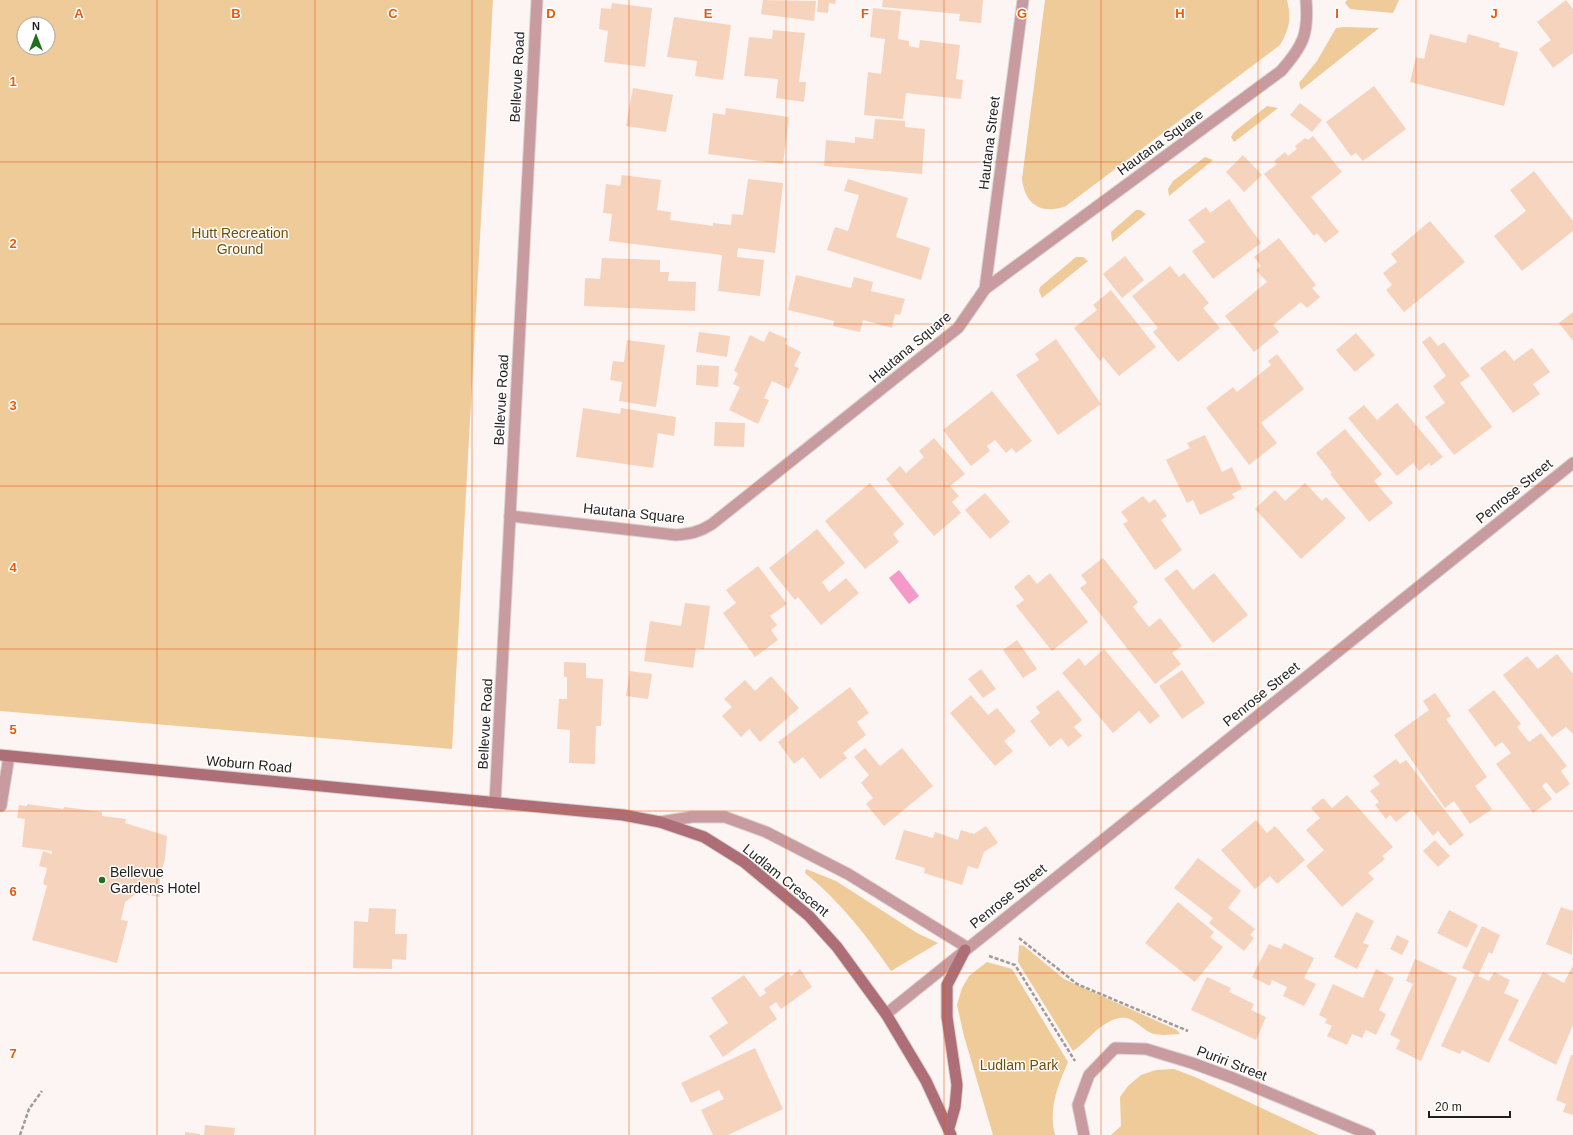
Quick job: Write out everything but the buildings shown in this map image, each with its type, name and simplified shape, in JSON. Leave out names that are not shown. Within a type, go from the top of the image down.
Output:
[{"type":"main road","name":"Woburn Road","points":[[5,756],[495,803]]},
{"type":"main road","name":"Ludlam Crescent","points":[[495,803],[623,815],[660,822],[704,837],[744,862],[809,916],[837,947],[886,1014],[926,1080],[950,1132]]},
{"type":"main road","points":[[950,1132],[957,1086],[946,1017],[947,985],[966,949]]},
{"type":"street","name":"Bellevue Road","points":[[495,803],[536,0]]},
{"type":"street","name":"Hautana Street","points":[[985,289],[1023,0]]},
{"type":"street","name":"Hautana Square","points":[[510,516],[676,535],[690,534],[702,530],[958,328],[985,289],[1281,71],[1296,54],[1306,34],[1306,0]]},
{"type":"street","name":"Penrose Street","points":[[886,1014],[1573,463]]},
{"type":"street","points":[[1,806],[5,756]]},
{"type":"street","name":"Penrose Street","points":[[660,822],[692,817],[725,818],[766,832],[848,874],[966,949]]},
{"type":"street","name":"Puriri Street","points":[[1089,1075],[1115,1048],[1146,1049],[1233,1078],[1370,1135]]},
{"type":"street","points":[[1084,1135],[1078,1105],[1089,1075]]},
{"type":"path","points":[[1019,938],[1076,984],[1188,1031]]},
{"type":"path","points":[[966,949],[1015,965],[1072,1058],[1089,1075]]},
{"type":"path","points":[[20,1135],[29,1109],[42,1091]]},
{"type":"green space","name":"Hutt Recreation Ground","points":[[0,0],[493,0],[452,749],[0,711]]},
{"type":"green space","points":[[1045,0],[1287,0],[1289,7],[1289,24],[1280,45],[1066,206],[1049,209],[1036,206],[1031,201],[1024,188],[1022,179]]},
{"type":"green space","points":[[1347,0],[1399,0],[1393,13],[1350,9],[1345,3]]},
{"type":"green space","points":[[1336,28],[1379,28],[1301,90],[1299,83],[1317,61]]},
{"type":"green space","points":[[1267,106],[1278,108],[1234,142],[1231,137],[1234,132]]},
{"type":"green space","points":[[1205,157],[1213,160],[1169,196],[1168,189],[1173,181]]},
{"type":"green space","points":[[1136,210],[1140,210],[1146,214],[1112,242],[1111,232]]},
{"type":"green space","points":[[1076,257],[1083,257],[1088,261],[1042,298],[1039,291],[1040,287]]},
{"type":"green space","points":[[806,869],[836,881],[917,933],[938,943],[891,971],[872,944],[841,906],[805,873]]},
{"type":"green space","points":[[1020,945],[1024,946],[1064,979],[1177,1030],[1180,1034],[1155,1034],[1146,1030],[1134,1021],[1119,1018],[1106,1023],[1073,1051],[1018,962]]},
{"type":"green space","name":"Ludlam Park","points":[[987,962],[1012,969],[1068,1062],[1055,1097],[1053,1107],[1053,1125],[1055,1135],[993,1135],[964,1036],[957,1005],[962,988],[969,976]]},
{"type":"green space","points":[[1174,1069],[1195,1077],[1319,1135],[1111,1135],[1121,1126],[1120,1097],[1128,1086],[1141,1075],[1156,1070]]},
{"type":"shaded area","points":[[899,570],[919,596],[909,604],[889,578]]},
{"type":"place","name":"Bellevue Gardens Hotel","points":[[102,880]]}]
